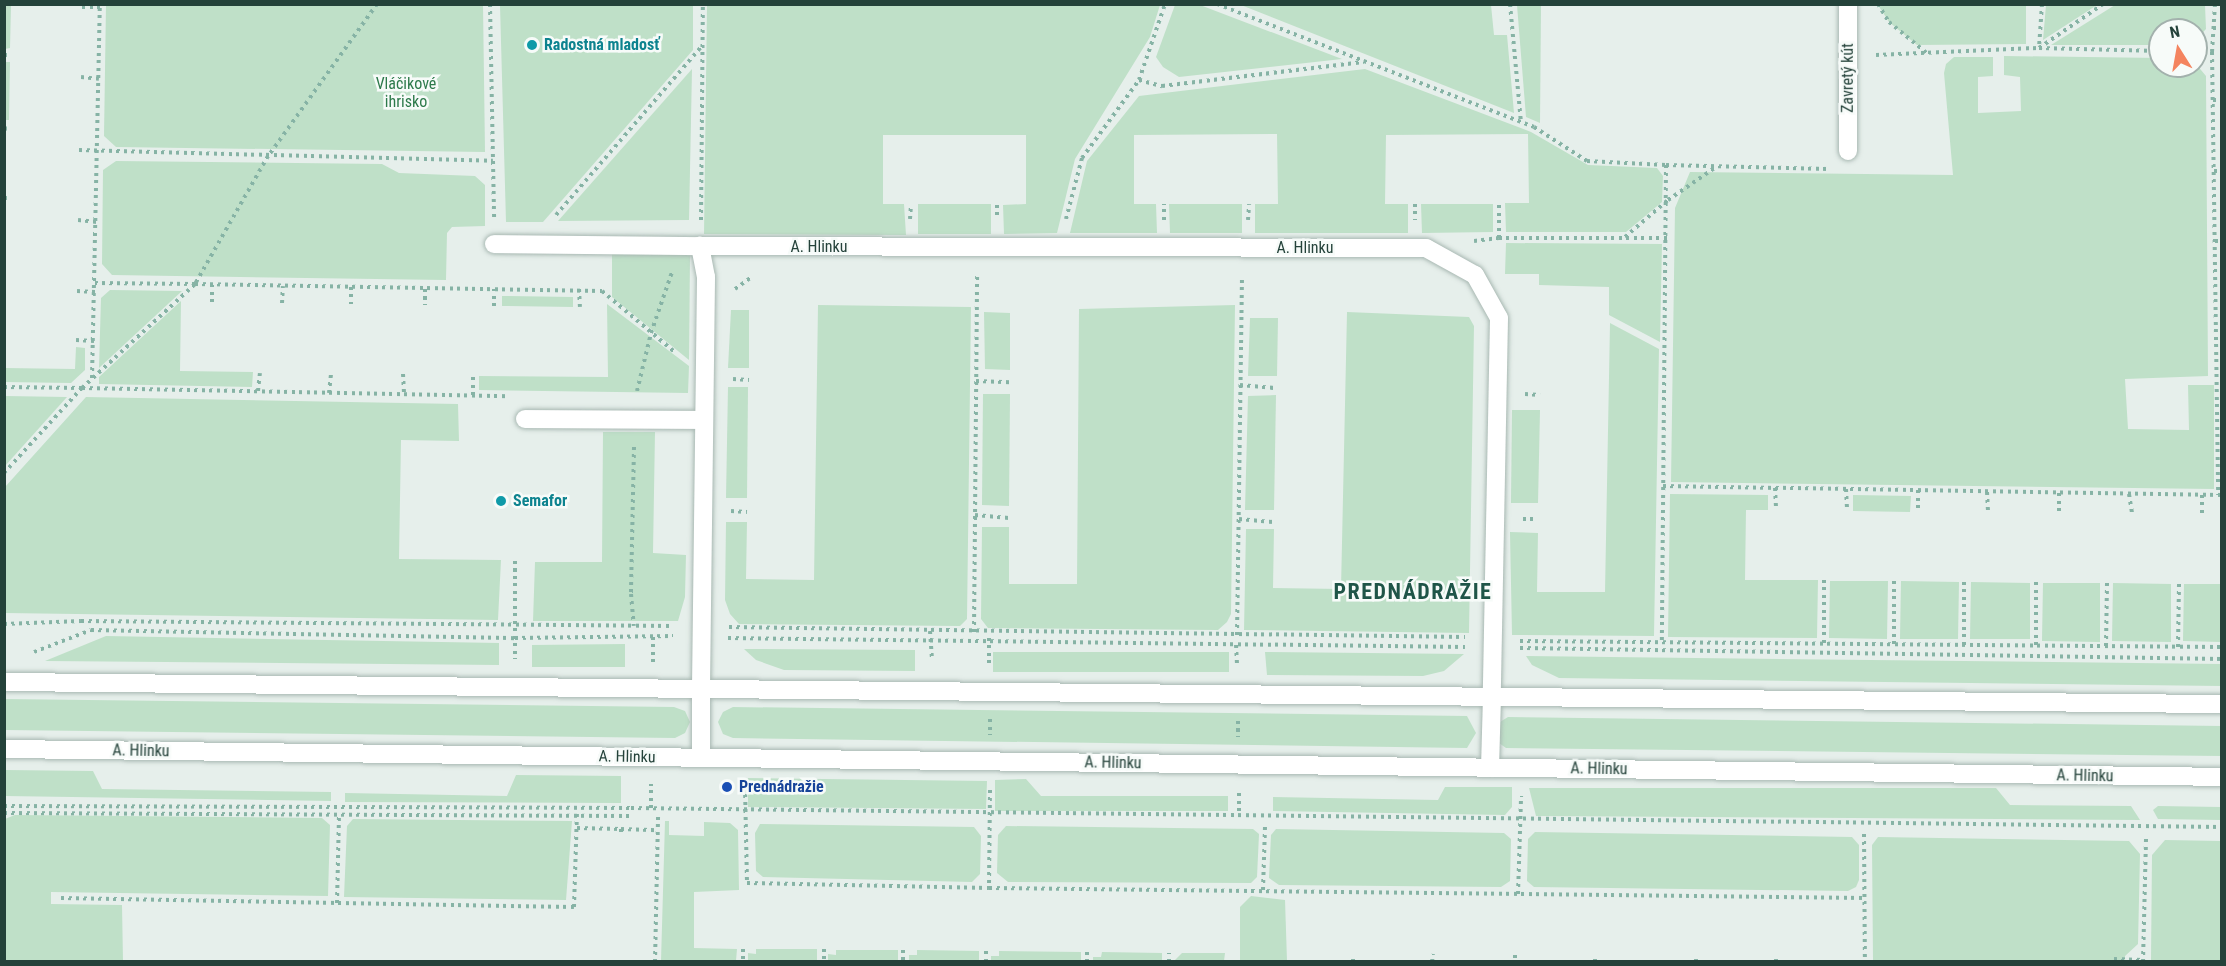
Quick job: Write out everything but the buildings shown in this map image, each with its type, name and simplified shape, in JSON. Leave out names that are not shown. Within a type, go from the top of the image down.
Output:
[{"type":"street","name":"Zavretý kút","points":[[1848,4],[1848,151]]},
{"type":"street","name":"A. Hlinku","points":[[494,244],[1426,248],[1475,275],[1499,318],[1490,768]]},
{"type":"street","points":[[700,246],[706,277],[701,758]]},
{"type":"street","points":[[525,419],[704,420]]},
{"type":"street","points":[[4,682],[701,687],[2222,704]]},
{"type":"street","name":"A. Hlinku","points":[[4,749],[2222,777]]},
{"type":"path","points":[[4,473],[92,378],[195,284],[268,156],[377,4]]},
{"type":"path","points":[[490,4],[494,244]]},
{"type":"path","points":[[700,246],[703,4]]},
{"type":"path","points":[[1060,248],[1082,158],[1138,80],[1165,4]]},
{"type":"path","points":[[1217,4],[1521,122],[1587,161],[1830,170],[1848,151]]},
{"type":"path","points":[[1510,4],[1521,122]]},
{"type":"path","points":[[1878,4],[1889,22],[1928,55]]},
{"type":"path","points":[[2039,48],[2042,4]]},
{"type":"path","points":[[2039,48],[2103,4]]},
{"type":"path","points":[[1663,486],[2220,495],[2212,52],[2215,4]]},
{"type":"path","points":[[82,7],[100,6],[92,378]]},
{"type":"path","points":[[2213,28],[2222,28]]},
{"type":"path","points":[[553,219],[703,46]]},
{"type":"path","points":[[1848,55],[1928,55],[2039,48],[2148,51]]},
{"type":"path","points":[[4,55],[10,55]]},
{"type":"path","points":[[1138,80],[1162,86],[1365,62]]},
{"type":"path","points":[[81,77],[99,79]]},
{"type":"path","points":[[2213,100],[2222,100]]},
{"type":"path","points":[[79,150],[98,153],[493,161]]},
{"type":"path","points":[[1662,640],[1668,238],[1666,165]]},
{"type":"path","points":[[1625,237],[1668,200],[1716,166]]},
{"type":"path","points":[[2214,171],[2222,171]]},
{"type":"path","points":[[1499,203],[1499,238]]},
{"type":"path","points":[[78,220],[97,222]]},
{"type":"path","points":[[1447,260],[1462,243],[1499,238],[1668,238]]},
{"type":"path","points":[[2215,241],[2222,241]]},
{"type":"path","points":[[1237,635],[1242,268]]},
{"type":"path","points":[[974,632],[977,269]]},
{"type":"path","points":[[730,301],[734,290],[759,274]]},
{"type":"path","points":[[95,283],[602,291],[704,376]]},
{"type":"path","points":[[212,285],[212,302]]},
{"type":"path","points":[[282,303],[283,286]]},
{"type":"path","points":[[351,287],[351,304]]},
{"type":"path","points":[[425,289],[425,305]]},
{"type":"path","points":[[494,289],[494,306]]},
{"type":"path","points":[[579,290],[580,307]]},
{"type":"path","points":[[77,291],[95,292]]},
{"type":"path","points":[[76,340],[94,341]]},
{"type":"path","points":[[258,391],[260,373]]},
{"type":"path","points":[[329,393],[331,373]]},
{"type":"path","points":[[403,374],[404,394]]},
{"type":"path","points":[[473,375],[473,395]]},
{"type":"path","points":[[976,381],[1010,382]]},
{"type":"path","points":[[1240,385],[1277,388]]},
{"type":"path","points":[[4,387],[519,396]]},
{"type":"path","points":[[1775,488],[1776,510]]},
{"type":"path","points":[[1846,489],[1847,511]]},
{"type":"path","points":[[1918,490],[1918,511]]},
{"type":"path","points":[[1987,492],[1988,512]]},
{"type":"path","points":[[2059,493],[2059,513]]},
{"type":"path","points":[[2128,494],[2132,514]]},
{"type":"path","points":[[2202,495],[2202,514]]},
{"type":"path","points":[[975,516],[1009,518]]},
{"type":"path","points":[[1239,519],[1274,522]]},
{"type":"path","points":[[515,561],[515,686]]},
{"type":"path","points":[[1824,580],[1824,643]]},
{"type":"path","points":[[1894,581],[1894,644]]},
{"type":"path","points":[[1964,582],[1965,645]]},
{"type":"path","points":[[2036,582],[2036,645]]},
{"type":"path","points":[[2106,646],[2107,583]]},
{"type":"path","points":[[2178,647],[2179,584]]},
{"type":"path","points":[[4,624],[81,621],[516,624],[930,640],[1236,645],[1662,640],[2222,647]]},
{"type":"path","points":[[729,621],[733,627]]},
{"type":"path","points":[[28,654],[91,630],[515,638],[653,636],[733,627],[989,633],[1469,637],[1472,634]]},
{"type":"path","points":[[930,631],[930,661]]},
{"type":"path","points":[[989,633],[989,670]]},
{"type":"path","points":[[652,687],[653,636]]},
{"type":"path","points":[[1493,643],[2222,659]]},
{"type":"path","points":[[1236,645],[1239,815]]},
{"type":"path","points":[[990,711],[990,742]]},
{"type":"path","points":[[651,808],[652,757]]},
{"type":"path","points":[[1518,894],[1522,768]]},
{"type":"path","points":[[989,888],[990,781]]},
{"type":"path","points":[[642,785],[662,786]]},
{"type":"path","points":[[736,787],[746,787],[747,883],[1865,898]]},
{"type":"path","points":[[4,806],[651,808],[2222,827]]},
{"type":"path","points":[[5,813],[631,816]]},
{"type":"path","points":[[337,903],[339,814]]},
{"type":"path","points":[[61,898],[574,907],[577,814]]},
{"type":"path","points":[[655,962],[658,817]]},
{"type":"path","points":[[1263,890],[1265,826]]},
{"type":"path","points":[[577,828],[621,831],[658,830]]},
{"type":"path","points":[[1864,834],[1866,962]]},
{"type":"path","points":[[2114,958],[2143,961],[2146,837]]},
{"type":"path","points":[[743,949],[743,962]]},
{"type":"path","points":[[824,949],[824,962]]},
{"type":"path","points":[[903,950],[903,962]]},
{"type":"path","points":[[986,951],[986,962]]},
{"type":"path","points":[[1087,952],[1087,962]]},
{"type":"path","points":[[1169,953],[1169,962]]},
{"type":"path","points":[[1353,954],[1353,962]]},
{"type":"path","points":[[1432,962],[1433,954]]},
{"type":"path","points":[[1515,956],[1515,962]]},
{"type":"green space","points":[[5,4],[11,5],[10,48],[5,49]]},
{"type":"green space","points":[[707,4],[1160,5],[1150,37],[1075,159],[1057,233],[1004,234],[1003,205],[1026,204],[1026,135],[883,135],[883,204],[904,204],[906,235],[704,234]]},
{"type":"green space","points":[[2046,4],[2097,5],[2043,40]]},
{"type":"green space","name":"Vláčikové ihrisko","points":[[106,5],[483,5],[485,152],[116,147],[104,136]]},
{"type":"green space","points":[[500,5],[693,5],[693,50],[543,222],[506,222]]},
{"type":"green space","points":[[1175,5],[1200,5],[1342,59],[1179,77],[1163,67],[1156,57]]},
{"type":"green space","points":[[1241,5],[1491,5],[1494,35],[1507,35],[1514,113]]},
{"type":"green space","points":[[1517,5],[1541,5],[1540,123],[1526,117]]},
{"type":"green space","points":[[1878,5],[2026,5],[2026,44],[1917,45],[1889,22]]},
{"type":"green space","points":[[2115,5],[2205,5],[2206,18],[2148,18],[2148,45],[2051,45]]},
{"type":"green space","points":[[2004,56],[2148,58],[2148,78],[2206,78],[2208,376],[2125,379],[2128,429],[2189,430],[2188,385],[2214,385],[2214,489],[1671,482],[1675,208],[1690,172],[1953,175],[1944,73],[1946,64],[1954,57],[1993,57],[1993,76],[1978,77],[1978,113],[2021,111],[2020,77],[2004,75]]},
{"type":"green space","points":[[5,62],[10,62],[9,120],[5,120]]},
{"type":"green space","points":[[692,69],[689,220],[558,221]]},
{"type":"green space","points":[[1365,69],[1531,132],[1588,165],[1657,168],[1663,176],[1662,202],[1626,232],[1506,232],[1505,203],[1529,203],[1528,134],[1386,135],[1385,204],[1408,204],[1408,233],[1255,233],[1255,204],[1278,204],[1277,134],[1134,135],[1134,204],[1156,204],[1157,233],[1070,233],[1087,161],[1139,96]]},
{"type":"green space","points":[[116,161],[382,164],[399,173],[475,176],[485,185],[485,226],[452,227],[447,233],[446,280],[112,275],[102,264],[103,170]]},
{"type":"green space","points":[[918,204],[991,204],[991,234],[918,234]]},
{"type":"green space","points":[[1169,204],[1242,204],[1242,233],[1170,233]]},
{"type":"green space","points":[[1421,204],[1493,204],[1493,232],[1422,233]]},
{"type":"green space","points":[[1506,243],[1662,244],[1660,342],[1609,315],[1609,287],[1539,285],[1539,274],[1505,274]]},
{"type":"green space","points":[[612,253],[690,253],[689,360],[612,297]]},
{"type":"green space","points":[[110,290],[182,291],[99,368],[101,298]]},
{"type":"green space","points":[[502,296],[573,297],[573,307],[502,306]]},
{"type":"green space","points":[[181,301],[180,371],[253,372],[252,387],[99,384],[99,377]]},
{"type":"green space","points":[[607,304],[689,366],[688,393],[479,390],[479,376],[608,377]]},
{"type":"green space","points":[[818,305],[971,307],[967,619],[960,626],[739,624],[730,614],[725,600],[726,522],[747,522],[746,579],[814,580]]},
{"type":"green space","points":[[1235,305],[1231,614],[1227,622],[1218,630],[988,628],[981,619],[982,527],[1009,527],[1009,584],[1077,584],[1079,309]]},
{"type":"green space","points":[[731,310],[749,310],[749,368],[728,368]]},
{"type":"green space","points":[[984,312],[1010,313],[1010,370],[985,369]]},
{"type":"green space","points":[[1347,312],[1469,317],[1474,326],[1469,633],[1244,630],[1246,529],[1274,529],[1273,588],[1341,589]]},
{"type":"green space","points":[[1250,318],[1278,318],[1277,376],[1248,376]]},
{"type":"green space","points":[[1610,323],[1659,349],[1654,636],[1512,635],[1510,532],[1538,533],[1537,592],[1605,592]]},
{"type":"green space","points":[[76,347],[85,348],[85,370],[71,383],[5,382],[5,368],[75,369]]},
{"type":"green space","points":[[728,387],[748,387],[747,498],[726,498]]},
{"type":"green space","points":[[983,394],[1010,394],[1009,506],[982,505]]},
{"type":"green space","points":[[1276,395],[1274,510],[1245,510],[1248,396]]},
{"type":"green space","points":[[4,396],[67,397],[5,466]]},
{"type":"green space","points":[[86,397],[458,404],[459,441],[401,440],[399,559],[501,560],[498,620],[5,613],[5,487]]},
{"type":"green space","points":[[1512,410],[1540,410],[1538,503],[1511,503]]},
{"type":"green space","points":[[603,432],[655,432],[653,553],[686,555],[685,597],[678,621],[533,621],[535,562],[602,562]]},
{"type":"green space","points":[[1670,494],[1768,495],[1768,510],[1746,510],[1745,580],[1818,580],[1817,638],[1668,637]]},
{"type":"green space","points":[[1853,495],[1911,496],[1910,512],[1853,511]]},
{"type":"green space","points":[[1830,581],[1888,581],[1887,639],[1829,638]]},
{"type":"green space","points":[[1901,581],[1959,582],[1958,639],[1900,639]]},
{"type":"green space","points":[[1971,582],[2030,583],[2030,639],[1970,639]]},
{"type":"green space","points":[[2043,583],[2100,583],[2100,642],[2042,641]]},
{"type":"green space","points":[[2113,583],[2171,584],[2171,642],[2112,641]]},
{"type":"green space","points":[[2184,584],[2221,584],[2221,642],[2183,641]]},
{"type":"green space","points":[[106,636],[499,643],[499,665],[45,661]]},
{"type":"green space","points":[[625,644],[625,667],[532,667],[532,645]]},
{"type":"green space","points":[[744,649],[915,650],[915,671],[784,670],[756,660]]},
{"type":"green space","points":[[993,652],[1229,652],[1229,672],[993,672]]},
{"type":"green space","points":[[1265,652],[1464,654],[1444,671],[1423,676],[1267,675]]},
{"type":"green space","points":[[1526,656],[2221,664],[2222,686],[1559,678],[1532,665]]},
{"type":"green space","points":[[5,699],[674,707],[685,711],[690,722],[685,733],[675,738],[5,730]]},
{"type":"green space","points":[[733,707],[1467,716],[1476,733],[1467,748],[733,738],[723,734],[718,722],[723,712]]},
{"type":"green space","points":[[1508,717],[2221,726],[2222,756],[1506,748],[1499,743],[1500,722]]},
{"type":"green space","points":[[5,770],[93,771],[102,789],[331,792],[331,801],[5,796]]},
{"type":"green space","points":[[516,775],[621,776],[621,803],[345,802],[345,793],[507,796]]},
{"type":"green space","points":[[748,778],[987,781],[986,809],[748,807]]},
{"type":"green space","points":[[1026,779],[1041,796],[1228,796],[1228,811],[995,811],[995,780]]},
{"type":"green space","points":[[1445,787],[1512,787],[1512,807],[1505,815],[1273,811],[1273,797],[1438,800]]},
{"type":"green space","points":[[1529,788],[1996,788],[2010,805],[2131,806],[2140,820],[1536,816]]},
{"type":"green space","points":[[2158,806],[2221,807],[2221,820],[2158,819],[2153,810]]},
{"type":"green space","points":[[15,815],[322,818],[330,825],[328,896],[51,892],[51,904],[122,905],[123,961],[5,961],[5,819]]},
{"type":"green space","points":[[353,819],[572,821],[566,900],[344,897],[347,826]]},
{"type":"green space","points":[[665,821],[669,821],[669,835],[704,836],[704,822],[730,823],[738,830],[739,890],[694,892],[694,948],[737,949],[736,961],[661,961]]},
{"type":"green space","points":[[760,824],[974,827],[981,836],[980,874],[972,882],[763,877],[756,871],[755,833]]},
{"type":"green space","points":[[1006,826],[1253,829],[1259,834],[1257,877],[1251,883],[1008,882],[997,873],[998,835]]},
{"type":"green space","points":[[1276,829],[1504,833],[1511,839],[1510,881],[1501,887],[1279,885],[1269,878],[1271,835]]},
{"type":"green space","points":[[1535,832],[1852,837],[1859,845],[1859,880],[1856,887],[1848,891],[1534,887],[1527,881],[1528,839]]},
{"type":"green space","points":[[1878,837],[2129,841],[2140,854],[2138,944],[2125,956],[2125,961],[1873,961],[1872,845]]},
{"type":"green space","points":[[2165,840],[2221,841],[2221,961],[2151,961],[2152,855]]},
{"type":"green space","points":[[1251,896],[1285,900],[1287,961],[1240,961],[1240,907]]},
{"type":"green space","points":[[756,949],[817,949],[817,961],[748,961],[748,953],[756,954]]},
{"type":"green space","points":[[836,950],[898,950],[898,961],[828,961],[828,954],[836,955]]},
{"type":"green space","points":[[917,950],[979,951],[979,961],[909,961],[909,955],[917,955]]},
{"type":"green space","points":[[999,951],[1081,952],[1081,961],[991,961],[991,956],[999,956]]},
{"type":"green space","points":[[1102,952],[1162,953],[1162,961],[1093,961],[1093,957],[1101,957]]},
{"type":"green space","points":[[1182,953],[1225,953],[1224,961],[1174,961]]},
{"type":"place","name":"Radostná mladosť","points":[[532,45]]},
{"type":"place","name":"Semafor","points":[[501,501]]},
{"type":"place","name":"Prednádražie","points":[[727,787]]},
{"type":"district","name":"PREDNÁDRAŽIE","points":[[1413,592]]}]
